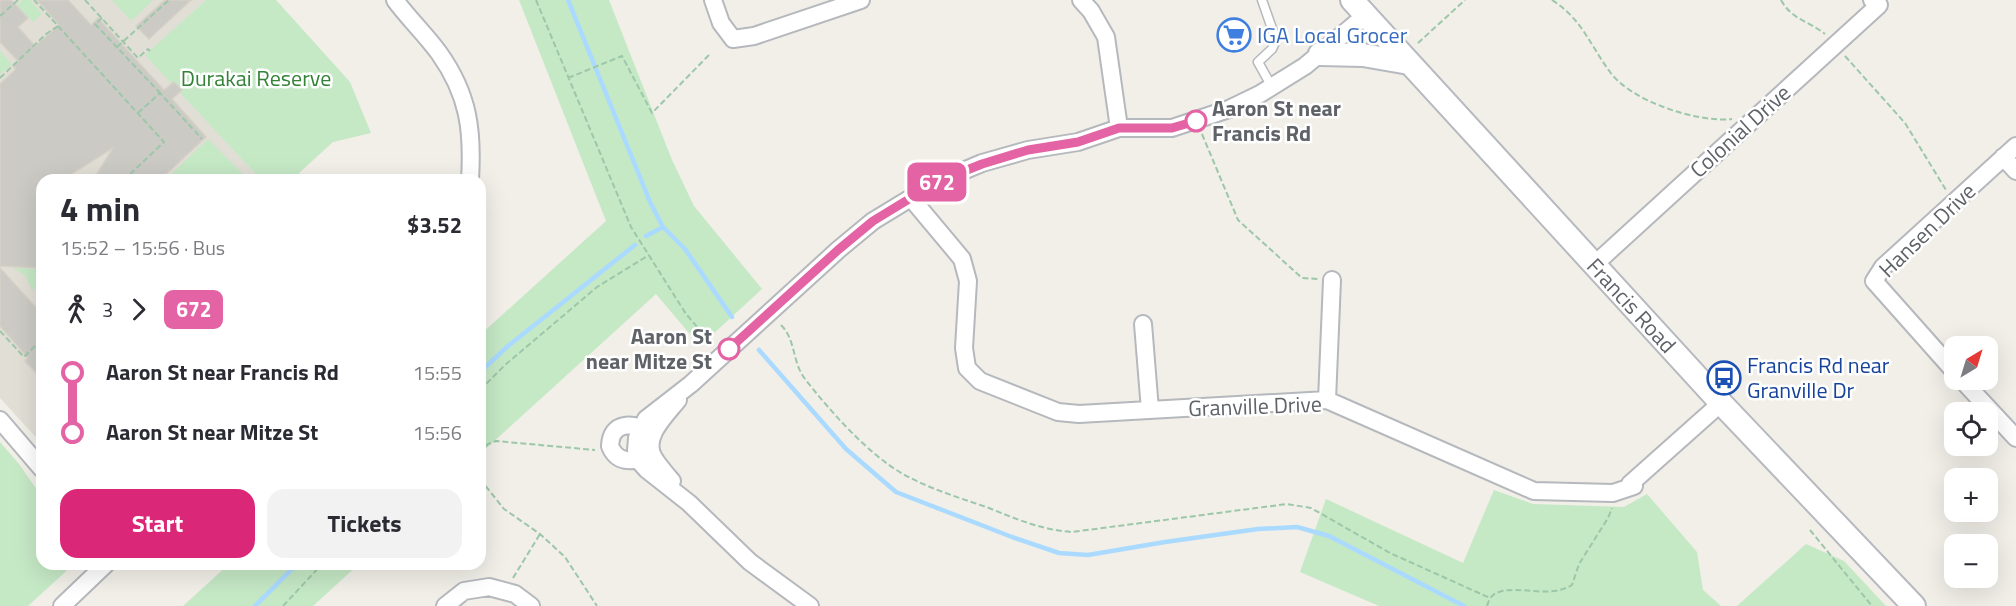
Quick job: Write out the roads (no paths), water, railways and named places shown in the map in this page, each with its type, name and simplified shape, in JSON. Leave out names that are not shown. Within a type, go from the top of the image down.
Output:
[{"type":"main road","name":"Francis Road","points":[[1359,7],[1414,53],[1595,264],[1721,403],[1914,606]]},
{"type":"main road","points":[[1320,54],[1414,53]]},
{"type":"street","points":[[395,0],[438,52],[456,80],[468,112],[472,145],[470,174]]},
{"type":"street","points":[[713,0],[722,23],[733,39],[754,36],[861,0]]},
{"type":"street","points":[[1081,0],[1091,11],[1106,37],[1119,128]]},
{"type":"street","name":"Colonial Drive","points":[[1595,264],[1829,39],[1879,4],[1872,0]]},
{"type":"street","points":[[810,606],[750,562],[689,503],[646,470],[645,443],[629,424],[619,428],[612,436],[610,446],[615,455],[627,461],[645,443],[691,384],[838,250],[873,221],[937,182],[982,164],[1028,150],[1078,142],[1119,128],[1172,128],[1229,109],[1272,87],[1320,54],[1359,7]]},
{"type":"street","name":"Hansen Drive","points":[[1944,360],[1874,281],[1883,267],[2016,146]]},
{"type":"street","points":[[2003,158],[2016,171]]},
{"type":"street","name":"Granville Drive","points":[[911,198],[962,259],[968,281],[964,348],[967,368],[980,381],[1058,412],[1079,414],[1327,400],[1534,491],[1613,493],[1634,486],[1630,484],[1721,403]]},
{"type":"street","points":[[1327,400],[1332,280]]},
{"type":"street","points":[[1143,324],[1150,410]]},
{"type":"street","points":[[1971,390],[2016,438]]},
{"type":"street","points":[[0,420],[36,462]]},
{"type":"street","points":[[62,606],[99,570]]},
{"type":"street","points":[[445,606],[464,591],[489,586],[515,594],[531,606]]},
{"type":"lane","points":[[1263,0],[1276,40],[1272,49],[1258,62],[1272,87]]},
{"type":"waterway","points":[[568,0],[650,202],[663,227],[685,249],[732,317]]},
{"type":"waterway","points":[[646,236],[663,227]]},
{"type":"waterway","points":[[486,366],[508,346],[635,245]]},
{"type":"waterway","points":[[759,350],[846,449],[896,492],[1012,537],[1059,553],[1088,555],[1258,529],[1297,527],[1329,536],[1464,606]]},
{"type":"waterway","points":[[255,606],[291,570]]},
{"type":"place","name":"IGA Local Grocer","points":[[1234,35]]},
{"type":"place","name":"Aaron St near Francis Rd","points":[[1196,121]]},
{"type":"place","name":"Aaron St near Mitze St","points":[[729,349]]},
{"type":"place","name":"Francis Rd near Granville Dr","points":[[1724,378]]},
{"type":"park label","name":"Durakai Reserve","points":[[256,78]]}]
